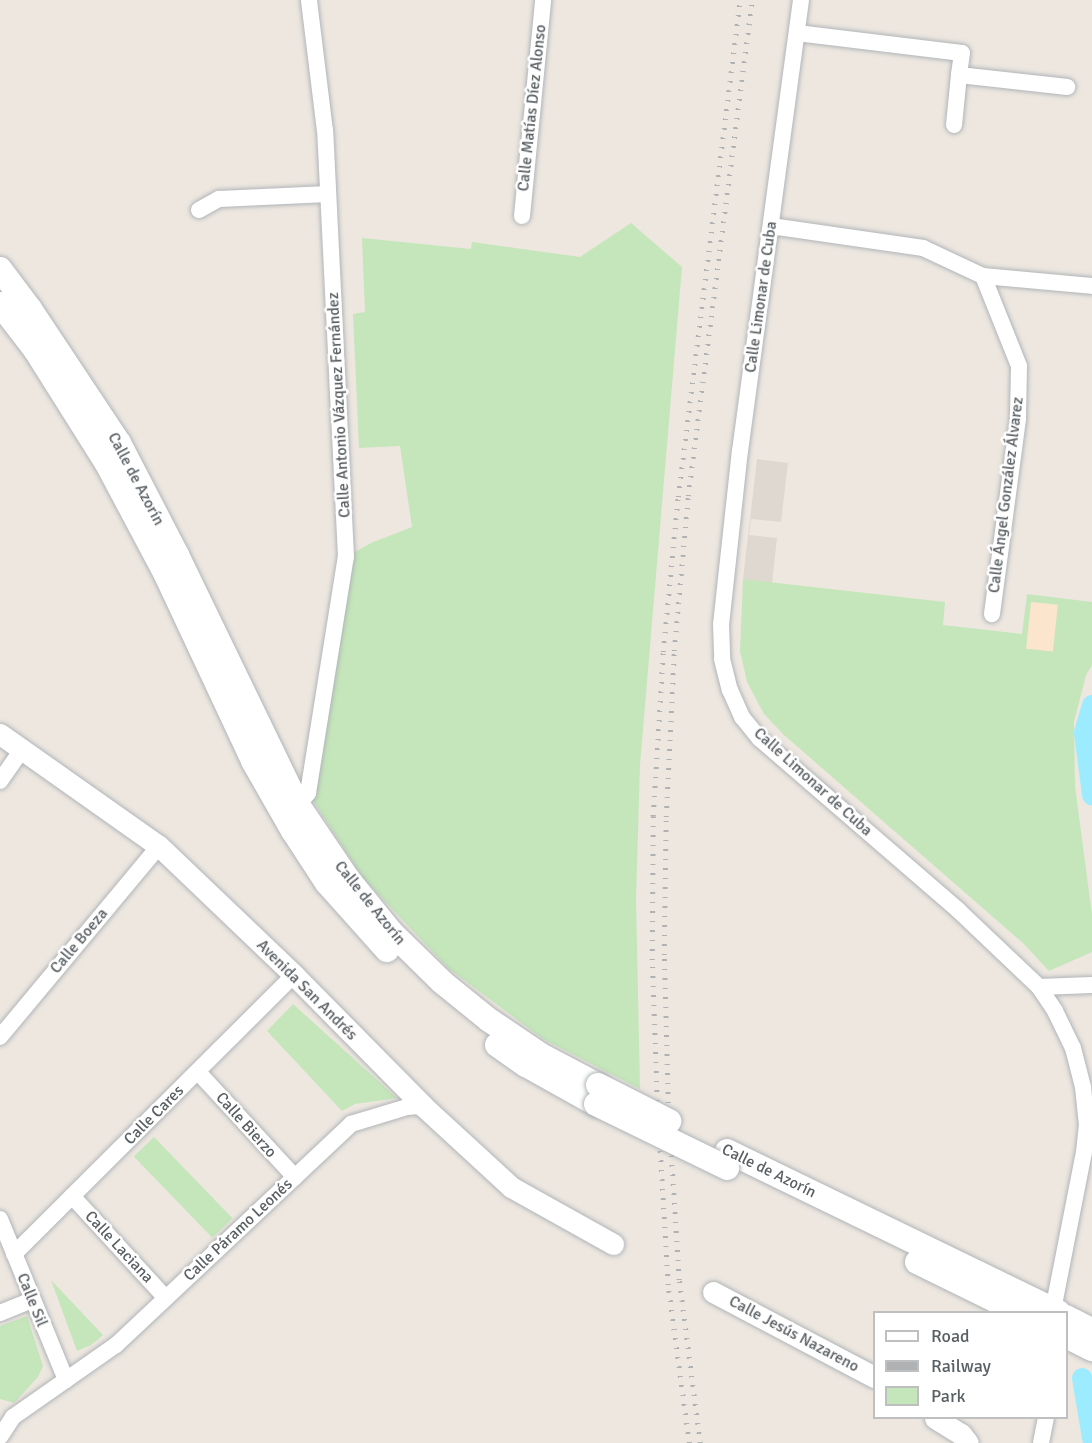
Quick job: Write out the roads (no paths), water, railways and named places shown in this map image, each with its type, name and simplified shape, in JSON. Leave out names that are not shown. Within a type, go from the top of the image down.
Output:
[{"type":"main road","name":"Calle de Azorín","points":[[0,269],[30,309],[119,443],[182,565],[298,805],[348,879],[390,932],[442,982],[489,1020],[597,1095]]},
{"type":"main road","name":"Calle de Azorín","points":[[0,304],[36,351],[105,462],[166,575],[253,761],[293,831],[327,883],[421,985],[462,1020],[526,1065],[597,1095],[727,1159],[1055,1311]]},
{"type":"main road","name":"Calle de Azorín","points":[[727,1159],[1017,1311]]},
{"type":"main road","name":"Calle de Azorín","points":[[1068,1318],[1092,1330]]},
{"type":"main road","points":[[1068,1337],[1092,1349]]},
{"type":"street","name":"Calle Antonio Vázquez Fernández","points":[[298,805],[308,793],[346,557],[325,131],[309,0]]},
{"type":"street","name":"Calle Matías Díez Alonso","points":[[522,216],[543,0]]},
{"type":"street","name":"Calle Limonar de Cuba","points":[[801,0],[742,439],[721,624],[722,659],[730,690],[742,717],[760,739],[958,910],[1039,987],[1055,1011],[1073,1047],[1083,1087],[1087,1124],[1059,1311]]},
{"type":"street","points":[[797,33],[962,53],[954,125]]},
{"type":"street","points":[[959,75],[1067,87]]},
{"type":"street","points":[[199,210],[219,199],[328,194]]},
{"type":"street","points":[[771,226],[923,248],[983,276],[1092,286]]},
{"type":"street","name":"Calle Ángel González Álvarez","points":[[983,276],[1019,366],[1018,419],[992,614]]},
{"type":"street","name":"Avenida San Andrés","points":[[0,734],[159,846],[294,975],[423,1106],[511,1187],[613,1244]]},
{"type":"street","points":[[0,781],[22,750]]},
{"type":"street","name":"Calle Boeza","points":[[0,1037],[159,846]]},
{"type":"street","name":"Calle Cares","points":[[14,1254],[294,975]]},
{"type":"street","points":[[1039,987],[1092,985]]},
{"type":"street","name":"Calle Bierzo","points":[[198,1072],[295,1178]]},
{"type":"street","name":"Calle Páramo Leonés","points":[[0,1437],[7,1415],[66,1380],[116,1345],[351,1124],[407,1107],[423,1106]]},
{"type":"street","name":"Calle Laciana","points":[[72,1196],[165,1297]]},
{"type":"street","name":"Calle Sil","points":[[2,1226],[66,1380]]},
{"type":"street","name":"Calle Jesús Nazareno","points":[[713,1292],[873,1376]]},
{"type":"street","points":[[0,1313],[32,1300]]},
{"type":"street","points":[[937,1419],[961,1434],[968,1443]]},
{"type":"street","points":[[1041,1443],[1046,1419]]},
{"type":"waterway","points":[[1092,705],[1084,733],[1092,795]]},
{"type":"waterway","points":[[1082,1378],[1092,1438]]},
{"type":"railway","points":[[689,1443],[668,1285],[657,1101],[652,960],[653,816],[663,652],[678,497],[740,0]]},
{"type":"railway","points":[[700,1443],[679,1280],[668,1103],[664,955],[666,817],[674,651],[688,496],[752,0]]}]
